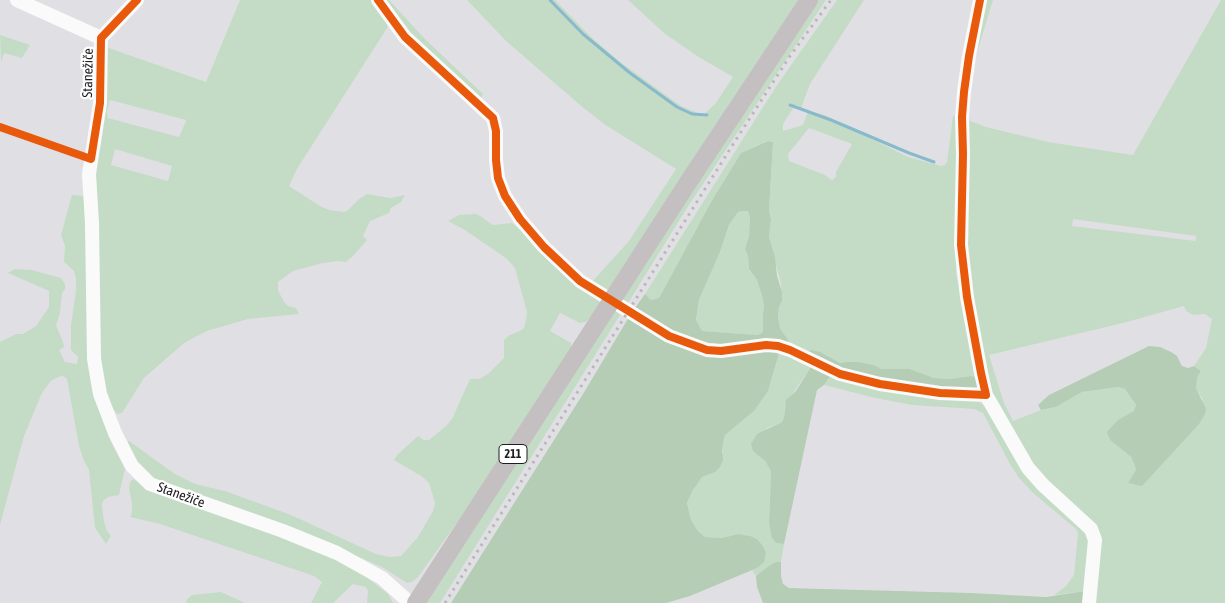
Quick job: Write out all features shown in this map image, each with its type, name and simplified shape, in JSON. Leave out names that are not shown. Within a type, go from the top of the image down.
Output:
[{"type":"main road","name":"211","points":[[416,603],[809,0]]},
{"type":"street","name":"Stanežiče","points":[[17,0],[101,38]]},
{"type":"street","name":"Stanežiče","points":[[138,0],[101,38],[100,103],[89,174],[92,224],[94,359],[100,394],[115,433],[132,466],[150,484],[337,552],[382,578],[410,603]]},
{"type":"street","points":[[378,0],[405,36],[493,118],[496,131],[498,178],[505,196],[520,219],[544,247],[580,281],[669,336],[707,350],[729,350],[766,345],[778,346],[840,374],[880,384],[940,393],[986,395]]},
{"type":"street","points":[[980,0],[969,56],[963,101],[961,246],[967,298],[986,395],[1028,468],[1042,485],[1091,529],[1095,540],[1089,603]]},
{"type":"green space","points":[[240,0],[374,0],[389,25],[297,169],[289,186],[320,206],[329,210],[344,212],[367,194],[390,198],[405,195],[401,202],[391,208],[389,213],[370,221],[363,236],[367,240],[346,262],[323,263],[293,271],[278,282],[278,290],[284,302],[288,306],[296,308],[299,314],[248,319],[207,331],[184,343],[144,378],[122,413],[117,414],[108,403],[101,378],[93,206],[106,47],[206,82]],"holes":[[[110,100],[186,120],[186,121],[179,137],[108,118],[107,111]],[[115,149],[172,166],[168,181],[111,165]]]},
{"type":"green space","points":[[382,0],[389,0],[425,39],[483,94],[480,100],[420,46]]},
{"type":"green space","points":[[467,0],[555,0],[591,37],[620,62],[681,106],[703,115],[715,104],[733,77],[697,56],[664,33],[628,0],[802,0],[608,292],[590,284],[629,241],[676,169],[604,124],[580,105],[506,41]]},
{"type":"green space","points":[[816,0],[826,0],[687,208],[628,303],[621,300]]},
{"type":"green space","points":[[837,0],[864,0],[810,84],[801,108],[797,105],[794,107],[783,124],[783,131],[803,125],[808,111],[824,115],[908,157],[941,166],[947,162],[953,116],[958,115],[956,273],[977,377],[934,378],[910,369],[882,369],[859,362],[840,363],[786,345],[785,335],[780,328],[778,317],[782,301],[781,284],[769,237],[773,142],[767,141],[741,153],[711,202],[659,298],[651,300],[645,294],[777,85]],"holes":[[[809,128],[852,144],[836,172],[836,177],[832,180],[825,175],[789,161],[788,154]]]},
{"type":"green space","points":[[984,0],[993,0],[976,56],[971,83],[968,120],[986,127],[1048,142],[1133,155],[1221,0],[1225,0],[1225,603],[1093,603],[1098,537],[1044,480],[994,404],[966,258],[965,117]],"holes":[[[1073,219],[1196,236],[1196,241],[1072,226]],[[1184,306],[1186,311],[1193,315],[1205,314],[1212,319],[1206,348],[1194,366],[1201,371],[1197,378],[1196,388],[1203,400],[1136,470],[1131,457],[1110,440],[1118,420],[1134,412],[1136,405],[1125,389],[1118,387],[1082,392],[1056,407],[1041,410],[1013,421],[1004,403],[989,355],[1127,322]]]},
{"type":"green space","points":[[0,35],[30,45],[22,58],[4,53],[1,62]]},
{"type":"green space","points":[[768,141],[773,142],[769,237],[782,292],[778,317],[780,328],[788,343],[724,348],[687,340],[635,308],[645,294],[651,300],[659,298],[711,202],[741,153]],"holes":[[[748,211],[750,218],[749,236],[745,249],[748,256],[749,269],[757,280],[763,299],[763,332],[758,335],[702,331],[696,320],[699,300],[720,252],[729,225],[738,212]]]},
{"type":"green space","points":[[72,195],[85,196],[100,410],[112,444],[125,469],[119,495],[108,497],[103,501],[104,522],[111,536],[106,544],[95,528],[89,470],[79,446],[67,379],[63,376],[51,381],[42,393],[24,436],[0,525],[0,342],[16,334],[23,334],[36,326],[49,307],[49,291],[8,273],[15,269],[32,270],[61,278],[65,284],[65,289],[62,293],[60,313],[56,325],[64,347],[59,350],[65,362],[77,364],[78,357],[71,350],[71,325],[76,278],[74,271],[64,262],[65,246],[61,235]]},
{"type":"green space","points":[[748,211],[750,218],[749,236],[745,249],[748,256],[749,270],[757,280],[763,299],[763,332],[758,335],[702,331],[696,321],[699,300],[720,252],[729,225],[738,212]]},
{"type":"green space","points":[[477,214],[493,225],[512,223],[603,300],[586,322],[580,323],[560,313],[550,331],[571,343],[571,350],[477,495],[418,577],[412,582],[407,583],[382,567],[354,555],[156,481],[135,463],[126,442],[129,441],[175,474],[195,484],[225,491],[291,515],[376,554],[390,557],[401,556],[418,537],[433,511],[435,503],[429,483],[394,460],[418,436],[424,440],[429,440],[447,425],[452,419],[470,379],[479,379],[488,374],[504,358],[504,340],[524,328],[526,320],[527,312],[515,268],[507,259],[465,230],[448,221],[459,215]]},
{"type":"green space","points":[[616,307],[622,312],[440,603],[425,603]]},
{"type":"green space","points":[[629,317],[669,339],[780,350],[768,391],[754,411],[725,435],[722,449],[723,460],[720,467],[715,472],[702,477],[687,503],[691,520],[698,531],[705,537],[722,538],[738,534],[750,536],[757,539],[763,546],[766,552],[764,562],[757,568],[690,596],[666,603],[451,603],[583,394]]},
{"type":"green space","points":[[1149,346],[1160,347],[1171,352],[1177,356],[1182,366],[1188,368],[1194,366],[1201,371],[1197,378],[1196,388],[1206,409],[1199,424],[1142,486],[1128,483],[1136,470],[1134,464],[1131,457],[1110,440],[1107,432],[1118,420],[1134,411],[1136,405],[1125,389],[1118,387],[1082,392],[1056,407],[1041,410],[1038,405],[1049,395]]},
{"type":"green space","points":[[780,350],[812,365],[785,405],[782,422],[767,428],[753,451],[765,461],[771,471],[769,523],[776,543],[784,544],[781,562],[770,565],[756,576],[752,570],[757,568],[766,552],[757,539],[738,534],[722,538],[705,537],[698,531],[691,520],[687,503],[696,485],[702,477],[708,474],[723,453],[725,435],[754,411],[768,391]]},
{"type":"green space","points":[[811,350],[820,352],[840,363],[859,362],[882,369],[910,369],[934,378],[977,377],[977,388],[963,390],[842,372],[806,353]]},
{"type":"green space","points":[[812,365],[831,375],[824,385],[817,390],[784,544],[776,543],[772,538],[769,523],[771,471],[765,461],[753,451],[751,444],[757,434],[782,422],[786,400],[796,391]]},
{"type":"green space","points":[[831,375],[975,399],[987,407],[1087,533],[1091,541],[1085,591],[1054,595],[1066,586],[1074,575],[1078,533],[1076,529],[1032,492],[1019,478],[983,413],[974,409],[912,405],[824,385]]},
{"type":"green space","points":[[133,479],[161,495],[303,544],[356,569],[388,594],[393,603],[367,603],[368,591],[366,587],[353,584],[333,603],[311,603],[322,582],[314,576],[160,524],[130,517],[132,503],[129,489],[130,482]]},
{"type":"green space","points":[[776,562],[781,562],[783,584],[789,588],[1046,597],[1085,591],[1084,603],[763,603],[757,587],[756,576]]},
{"type":"green space","points":[[221,592],[245,603],[186,603],[187,599],[192,595]]},
{"type":"waterway","points":[[550,0],[583,34],[630,73],[677,107],[692,114],[707,115]]},
{"type":"waterway","points":[[790,105],[934,162]]},
{"type":"railway","points":[[445,603],[737,138],[790,56],[831,0]]},
{"type":"cycle path","points":[[0,127],[91,159],[100,103],[101,38],[137,0]]},
{"type":"cycle path","points":[[378,0],[405,37],[493,118],[496,131],[498,178],[505,196],[520,219],[544,247],[580,281],[669,336],[707,350],[721,351],[766,345],[778,346],[840,374],[880,384],[940,393],[986,395],[967,297],[961,245],[962,117],[969,56],[980,0]]}]
